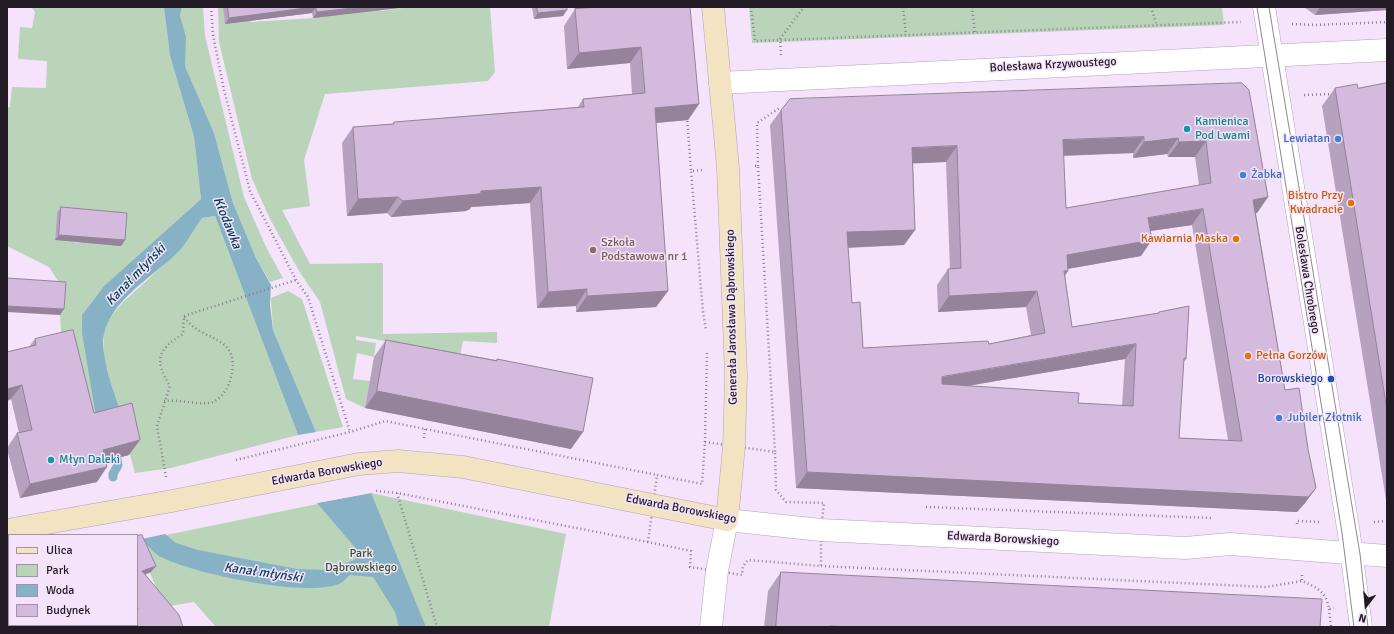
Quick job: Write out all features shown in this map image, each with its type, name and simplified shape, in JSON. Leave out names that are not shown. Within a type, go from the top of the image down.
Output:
[{"type":"main road","name":"Generała Jarosława Dąbrowskiego","points":[[713,7],[728,168],[736,376],[734,446],[727,520]]},
{"type":"main road","name":"Edwarda Borowskiego","points":[[7,530],[164,502],[359,464],[398,461],[463,467],[727,520]]},
{"type":"street","name":"Bolesława Chrobrego","points":[[1265,15],[1351,553],[1361,627]]},
{"type":"street","name":"Bolesława Krzywoustego","points":[[720,83],[1387,50]]},
{"type":"street","name":"Edwarda Borowskiego","points":[[727,520],[821,530],[1185,548],[1230,544],[1387,556]]},
{"type":"street","name":"Generała Jarosława Dąbrowskiego","points":[[711,627],[717,571],[727,520]]},
{"type":"path","points":[[211,7],[213,35],[224,90],[250,191],[296,280],[308,297],[350,432]]},
{"type":"path","points":[[751,7],[754,41],[1239,22],[1265,15],[1315,25],[1387,22]]},
{"type":"path","points":[[903,7],[906,35]]},
{"type":"path","points":[[972,7],[975,32]]},
{"type":"path","points":[[1151,7],[1157,26]]},
{"type":"path","points":[[1278,97],[1336,94]]},
{"type":"path","points":[[758,166],[757,123],[779,107],[787,107]]},
{"type":"path","points":[[687,109],[691,171]]},
{"type":"path","points":[[184,316],[296,280]]},
{"type":"path","points":[[164,502],[166,477],[157,426],[170,386],[160,370],[161,352],[170,342],[183,334],[184,316]]},
{"type":"path","points":[[164,401],[181,400],[203,404],[214,402],[229,384],[232,375],[233,363],[228,349],[220,340],[190,325],[184,316]]},
{"type":"path","points":[[235,460],[385,422],[657,475]]},
{"type":"path","points":[[166,477],[174,475]]},
{"type":"path","points":[[437,627],[397,493],[648,542]]},
{"type":"path","points":[[824,503],[832,504]]},
{"type":"path","points":[[919,507],[1218,518]]},
{"type":"path","points":[[1289,520],[1297,521]]},
{"type":"path","points":[[821,566],[1266,587],[1302,582]]},
{"type":"path","points":[[1329,609],[1331,627]]},
{"type":"green space","points":[[31,7],[164,7],[170,56],[194,137],[201,199],[104,286],[82,315],[82,334],[97,424],[62,344],[60,315],[62,287],[49,267],[7,246],[7,107],[10,107],[12,87],[46,88],[47,61],[18,59],[20,27],[32,28],[35,12]],"holes":[[[57,213],[81,243],[55,240]]]},
{"type":"green space","points":[[182,7],[203,7],[205,36],[244,197],[266,247],[283,278],[270,282],[256,258],[233,203],[214,133],[185,66],[180,16]]},
{"type":"green space","points":[[218,7],[250,7],[251,22],[313,18],[379,7],[380,11],[410,7],[490,7],[495,72],[488,81],[325,94],[304,160],[310,206],[282,210],[310,264],[383,263],[383,334],[497,332],[497,343],[463,341],[457,372],[426,348],[356,336],[356,340],[376,343],[374,357],[357,353],[353,379],[370,381],[365,408],[346,399],[320,302],[299,271],[270,219],[252,179],[219,42]]},
{"type":"green space","points":[[749,7],[1222,7],[1224,25],[752,43]]},
{"type":"green space","points":[[215,216],[298,435],[171,468],[135,473],[103,353],[104,332],[109,319],[122,303],[176,254],[202,218]]},
{"type":"green space","points":[[288,291],[302,299],[343,427],[316,432],[273,330],[271,298]]},
{"type":"green space","name":"Park Dąbrowskiego","points":[[371,493],[566,534],[549,627],[216,627],[194,602],[164,607],[138,541]]},
{"type":"green space","points":[[7,574],[8,626],[103,627],[7,627]]},
{"type":"water","name":"Kłodawka","points":[[164,7],[182,7],[180,16],[186,37],[185,66],[214,133],[233,203],[256,258],[271,285],[270,305],[273,330],[316,432],[298,435],[215,216],[202,218],[179,251],[126,297],[108,323],[104,337],[105,361],[122,418],[97,424],[82,334],[82,315],[104,286],[201,199],[194,137],[170,56]]},
{"type":"water","points":[[371,493],[426,627],[399,627],[395,612],[373,577],[350,575],[341,583],[325,587],[303,588],[250,582],[196,570],[174,563],[157,555],[142,539],[165,534],[176,543],[198,550],[297,569],[324,570],[355,560],[358,551],[317,503]]},
{"type":"pier","points":[[371,491],[371,493],[317,503],[317,501]]},
{"type":"building","points":[[228,7],[314,7],[229,18]]},
{"type":"building","points":[[316,7],[362,7],[317,12]]},
{"type":"building","points":[[537,7],[567,7],[567,10],[538,13]]},
{"type":"building","points":[[600,7],[690,7],[699,104],[655,108],[668,291],[587,296],[587,289],[548,292],[541,187],[481,191],[481,193],[478,194],[403,201],[398,197],[358,199],[353,127],[394,124],[394,122],[584,107],[583,99],[645,93],[641,47],[579,53],[575,9]]},
{"type":"building","points":[[1242,83],[1249,90],[1268,197],[1253,200],[1285,390],[1299,388],[1308,449],[1316,488],[1308,497],[807,472],[781,110],[790,99]],"holes":[[[1144,137],[1144,142],[1178,138],[1179,142],[1206,141],[1211,183],[1066,208],[1063,140]],[[957,146],[961,268],[948,269],[949,296],[1037,291],[1045,333],[989,344],[988,341],[863,348],[860,302],[852,303],[847,232],[915,230],[912,148]],[[1203,209],[1242,441],[1179,438],[1189,306],[1159,313],[1072,327],[1064,271],[1068,271],[1067,255],[1152,240],[1148,218]],[[1136,344],[1133,406],[1078,403],[1079,393],[942,384],[942,377]]]},
{"type":"building","points":[[1387,83],[1387,410],[1335,88],[1357,84],[1358,88]]},
{"type":"building","points":[[61,207],[127,213],[125,240],[59,235]]},
{"type":"building","points":[[7,278],[66,282],[64,309],[7,306]]},
{"type":"building","points":[[73,330],[94,413],[132,403],[140,440],[103,450],[107,467],[30,484],[17,433],[32,430],[22,385],[7,389],[7,352],[36,345],[35,339]]},
{"type":"building","points":[[386,340],[497,361],[497,359],[593,378],[583,432],[377,391]]},
{"type":"building","points":[[142,535],[156,566],[142,571],[179,615],[183,627],[108,627],[138,626],[138,536]]},
{"type":"building","points":[[781,572],[1322,599],[1320,627],[776,627]]},
{"type":"waterway","name":"Kanał młyński","points":[[113,477],[118,465],[117,459]]},
{"type":"tram line","points":[[1257,7],[1342,533],[1354,627]]},
{"type":"tram line","points":[[1269,7],[1360,554],[1368,627]]},
{"type":"place","name":"Kamienica Pod Lwami","points":[[1187,129]]},
{"type":"place","name":"Lewiatan","points":[[1338,139]]},
{"type":"place","name":"Żabka","points":[[1243,175]]},
{"type":"place","name":"Bistro Przy Kwadracie","points":[[1351,203]]},
{"type":"place","name":"Kawiarnia Maska","points":[[1236,239]]},
{"type":"place","name":"Szkoła Podstawowa nr 1","points":[[593,250]]},
{"type":"place","name":"Pełna Gorzów","points":[[1248,356]]},
{"type":"place","name":"Borowskiego","points":[[1331,379]]},
{"type":"place","name":"Jubiler Złotnik","points":[[1279,418]]},
{"type":"place","name":"Młyn Daleki","points":[[51,460]]}]
